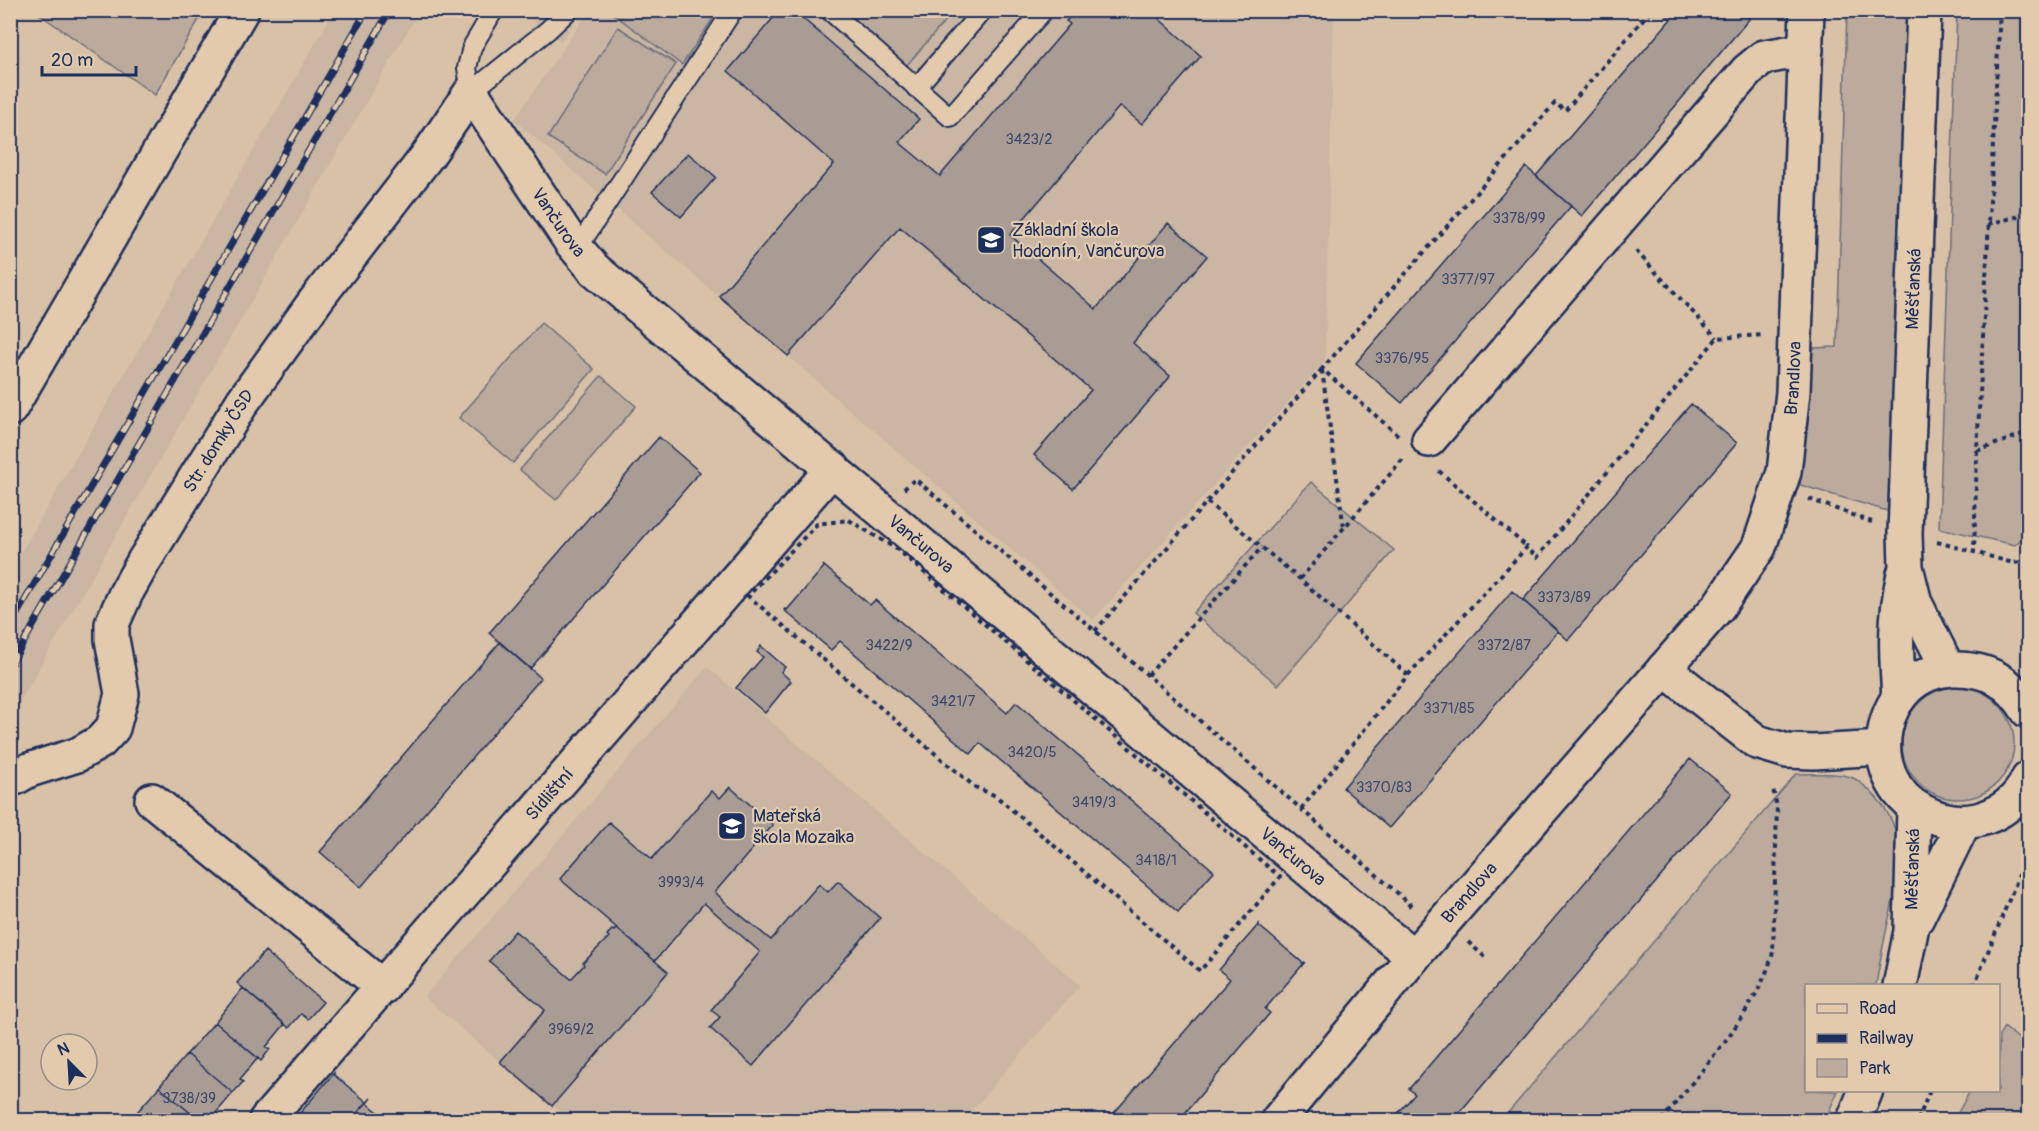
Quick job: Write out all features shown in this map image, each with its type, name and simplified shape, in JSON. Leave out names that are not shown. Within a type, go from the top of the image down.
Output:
[{"type":"street","points":[[10,409],[242,10]]},
{"type":"street","name":"Brandlova","points":[[1278,1120],[1414,956],[1718,607],[1759,547],[1784,472],[1793,392],[1807,10]]},
{"type":"street","name":"Měšťanská","points":[[1924,10],[1905,533],[1906,567],[1915,603],[1948,669]]},
{"type":"street","points":[[1419,446],[1747,71],[1764,57],[1806,50]]},
{"type":"street","name":"Vančurova","points":[[471,92],[577,249],[594,269],[833,468],[869,517],[1414,956]]},
{"type":"street","name":"Str. domky ČSD","points":[[15,778],[28,770],[77,755],[100,742],[113,728],[122,694],[112,639],[112,624],[144,561],[243,401],[316,300],[428,155],[471,92]]},
{"type":"street","name":"Sídlištní","points":[[266,1120],[833,468]]},
{"type":"street","name":"Měšťanská","points":[[1899,698],[1896,645],[1898,602],[1906,567]]},
{"type":"street","points":[[1664,669],[1757,742],[1787,751],[1813,752],[1883,748]]},
{"type":"street","name":"Měšťanská","points":[[2028,711],[2019,696],[2004,682],[1987,673],[1968,669],[1948,669],[1912,684],[1899,698],[1884,730],[1883,748],[1887,771],[1898,791],[1914,807],[1938,819],[1964,822],[1988,817],[2009,805],[2025,787],[2028,779]]},
{"type":"street","points":[[152,800],[383,987]]},
{"type":"street","name":"Měšťanská","points":[[1899,984],[1911,931],[1914,807]]},
{"type":"street","name":"Měšťanská","points":[[1911,931],[1932,883],[1964,822]]},
{"type":"street","points":[[1854,1120],[1865,1092]]},
{"type":"lane","points":[[494,10],[472,47],[466,68],[471,92],[569,10]]},
{"type":"lane","points":[[577,249],[733,10]]},
{"type":"lane","points":[[829,10],[950,117],[1044,10]]},
{"type":"lane","points":[[916,88],[983,10]]},
{"type":"path","points":[[1095,631],[1555,103],[1565,111],[1651,10]]},
{"type":"path","points":[[2000,10],[1977,451],[1974,552],[2013,563],[2028,561]]},
{"type":"path","points":[[1988,224],[2028,214]]},
{"type":"path","points":[[1612,228],[1717,338]]},
{"type":"path","points":[[1322,369],[1419,446],[1537,558],[1717,338],[1763,335]]},
{"type":"path","points":[[1322,369],[1344,529]]},
{"type":"path","points":[[1977,451],[2028,432]]},
{"type":"path","points":[[1300,579],[1419,446]]},
{"type":"path","points":[[869,517],[898,550],[1281,877],[1200,971],[996,796],[975,787],[748,596],[817,524],[869,517],[915,479],[1148,675],[1410,904],[1405,910]]},
{"type":"path","points":[[1207,502],[1300,579],[1408,675]]},
{"type":"path","points":[[1301,809],[1408,675],[1527,547]]},
{"type":"path","points":[[1148,675],[1262,548]]},
{"type":"path","points":[[1662,1120],[1742,1018],[1769,968],[1773,952],[1777,807],[1773,789]]},
{"type":"path","points":[[1975,984],[2028,853]]},
{"type":"path","points":[[1460,936],[1485,957]]},
{"type":"path","points":[[1918,1120],[1929,1092]]},
{"type":"shaded area","points":[[334,11],[419,11],[11,717],[11,570]]},
{"type":"shaded area","points":[[519,11],[582,11],[561,41]]},
{"type":"shaded area","name":"Základní škola Hodonín, Vančurova","points":[[589,11],[1334,11],[1325,361],[1093,620],[514,120]]},
{"type":"shaded area","name":"Mateřská škola Mozaika","points":[[707,667],[1080,985],[964,1120],[569,1120],[424,997]]},
{"type":"green space","points":[[608,10],[718,10],[718,11],[682,65]]},
{"type":"green space","points":[[35,11],[204,11],[155,95]]},
{"type":"green space","points":[[840,11],[954,11],[906,66]]},
{"type":"green space","points":[[1847,11],[1907,11],[1894,513],[1800,485],[1813,348],[1837,347]]},
{"type":"green space","points":[[1957,11],[2028,11],[2028,533],[2015,545],[1939,528]]},
{"type":"green space","points":[[618,27],[676,64],[605,174],[548,137]]},
{"type":"green space","points":[[541,323],[594,369],[513,463],[459,418]]},
{"type":"green space","points":[[601,376],[636,406],[556,500],[520,470]]},
{"type":"green space","points":[[1311,482],[1394,550],[1278,685],[1193,613]]},
{"type":"green space","points":[[1958,687],[1979,692],[1997,704],[2009,722],[2014,743],[2009,764],[1997,782],[1979,794],[1958,799],[1937,794],[1919,782],[1907,764],[1902,743],[1907,722],[1919,704],[1937,692]]},
{"type":"green space","points":[[1796,774],[1837,774],[1851,777],[1876,797],[1887,812],[1894,828],[1899,859],[1898,876],[1876,984],[1805,984],[1805,1092],[1838,1092],[1825,1120],[1502,1120]]},
{"type":"green space","points":[[2004,1027],[2028,1046],[2028,1120],[1954,1120],[1969,1092],[2000,1092],[2000,1034]]},
{"type":"building","points":[[780,10],[793,10],[919,119],[899,142],[940,176],[1070,24],[1066,21],[1077,10],[1162,10],[1157,17],[1201,56],[1142,124],[1120,106],[1010,235],[1096,309],[1168,223],[1207,256],[1133,343],[1170,376],[1169,378],[1073,489],[1034,455],[1091,390],[900,227],[788,356],[719,296],[834,164],[728,71]]},
{"type":"building","points":[[1668,10],[1741,10],[1750,18],[1582,216],[1536,176],[1671,19],[1665,14]]},
{"type":"building","points":[[688,153],[716,177],[681,217],[652,192]]},
{"type":"building","points":[[1526,167],[1571,206],[1402,403],[1356,363]]},
{"type":"building","points":[[1691,404],[1737,443],[1568,640],[1523,600]]},
{"type":"building","points":[[659,437],[700,472],[530,669],[489,633]]},
{"type":"building","points":[[823,565],[870,605],[875,600],[1007,713],[1016,702],[1214,871],[1178,912],[980,743],[971,754],[840,641],[831,650],[784,610],[787,610],[824,567]]},
{"type":"building","points":[[1512,591],[1558,631],[1389,828],[1343,788]]},
{"type":"building","points":[[500,642],[541,678],[361,887],[320,852]]},
{"type":"building","points":[[761,646],[785,667],[781,672],[791,681],[765,713],[736,688],[763,657],[757,652]]},
{"type":"building","points":[[1690,759],[1732,793],[1453,1120],[1392,1120],[1415,1094],[1409,1089]]},
{"type":"building","points":[[730,787],[773,825],[715,892],[727,904],[771,940],[819,884],[828,892],[838,881],[880,918],[753,1066],[710,1028],[720,1017],[711,1010],[760,952],[704,903],[655,961],[560,879],[609,822],[652,859],[711,791],[720,798]]},
{"type":"building","points":[[1259,924],[1303,963],[1305,962],[1265,1009],[1270,1013],[1179,1120],[1108,1120],[1230,979],[1219,970]]},
{"type":"building","points":[[616,928],[668,972],[552,1106],[500,1062],[545,1010],[489,961],[515,931],[571,979],[584,965],[583,963],[609,937],[607,935]]},
{"type":"building","points":[[265,951],[323,1002],[308,1019],[301,1014],[289,1028],[237,983]]},
{"type":"building","points":[[243,988],[285,1024],[266,1047],[270,1049],[261,1061],[215,1022]]},
{"type":"building","points":[[215,1022],[258,1058],[240,1079],[243,1082],[233,1093],[187,1054]]},
{"type":"building","points":[[187,1054],[233,1093],[210,1120],[199,1120],[159,1087]]},
{"type":"building","points":[[334,1073],[367,1102],[351,1120],[305,1120],[299,1115],[295,1119]]},
{"type":"building","points":[[159,1087],[199,1120],[132,1120]]},
{"type":"building","points":[[371,1098],[367,1103],[388,1120],[351,1120]]},
{"type":"railway","points":[[10,626],[367,10]]},
{"type":"railway","points":[[10,666],[390,10]]},
{"type":"place","name":"Základní škola Hodonín, Vančurova","points":[[991,240]]},
{"type":"place","name":"Mateřská škola Mozaika","points":[[732,826]]}]
